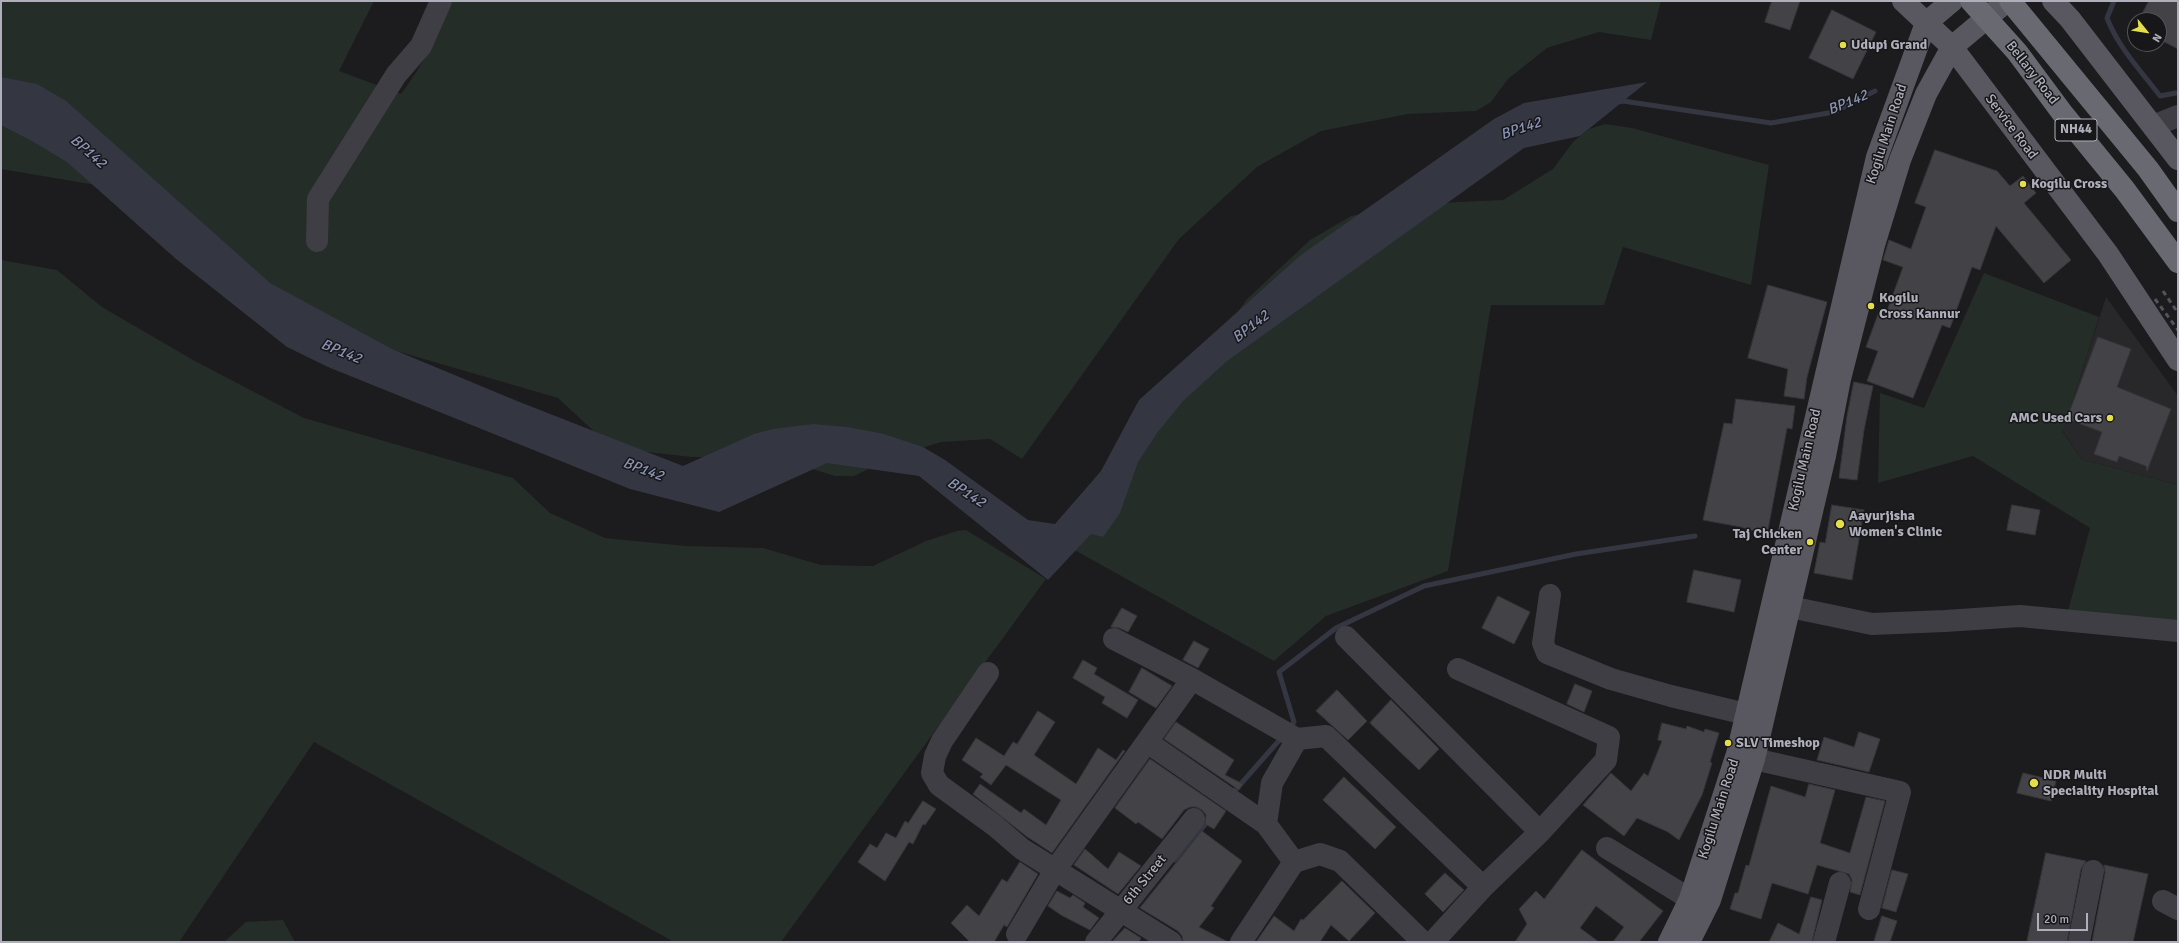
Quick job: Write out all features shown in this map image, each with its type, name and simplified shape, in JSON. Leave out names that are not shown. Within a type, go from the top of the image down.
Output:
[{"type":"highway","name":"Bellary Road","points":[[1971,1],[2017,52],[2063,114],[2125,190],[2178,262]]},
{"type":"highway","name":"Bellary Road","points":[[2010,1],[2148,169],[2178,211]]},
{"type":"main road","name":"Service Road","points":[[1903,1],[1952,47],[2108,254],[2178,360]]},
{"type":"main road","points":[[1926,23],[1952,1]]},
{"type":"main road","points":[[1952,47],[2007,1]]},
{"type":"main road","points":[[2053,1],[2076,27],[2178,159]]},
{"type":"main road","name":"Kogilu Main Road","points":[[1690,942],[1710,900],[1754,759],[1775,631],[1877,157],[1926,23]]},
{"type":"main road","name":"Kogilu Main Road","points":[[1669,942],[1690,899],[1737,754],[1746,714],[1775,631],[1790,607],[1825,456],[1840,379],[1874,245],[1900,160],[1926,94],[1952,47]]},
{"type":"main road","points":[[1877,157],[1900,160]]},
{"type":"street","points":[[317,241],[318,199],[396,75],[421,46],[441,1]]},
{"type":"street","points":[[2152,126],[2178,116]]},
{"type":"street","points":[[1550,595],[1543,643],[1547,654],[1611,678],[1671,696],[1746,714]]},
{"type":"street","points":[[1790,607],[1872,624],[1945,622],[2020,616],[2178,631]]},
{"type":"street","points":[[1346,637],[1540,832]]},
{"type":"street","points":[[1114,639],[1192,679],[1297,739],[1326,736],[1483,887]]},
{"type":"street","points":[[1433,942],[1483,887],[1540,832],[1606,760],[1609,737],[1458,669]]},
{"type":"street","points":[[988,673],[942,741],[935,756],[932,773],[939,785],[994,825],[1022,849],[1121,911],[1159,939]]},
{"type":"street","points":[[1017,934],[1055,870],[1192,679]]},
{"type":"street","points":[[1266,824],[1272,783],[1297,739]]},
{"type":"street","points":[[1147,742],[1266,824],[1294,862]]},
{"type":"street","points":[[1754,759],[1900,792],[1869,909]]},
{"type":"street","name":"6th Street","points":[[1096,942],[1194,818]]},
{"type":"street","points":[[1606,848],[1690,899]]},
{"type":"street","points":[[1241,942],[1294,862],[1320,854],[1340,861],[1423,942]]},
{"type":"street","points":[[2079,942],[2093,871]]},
{"type":"street","points":[[1824,942],[1840,882]]},
{"type":"shaded area","points":[[1,1],[374,1],[339,71],[401,94],[429,49],[441,26],[451,1],[1661,1],[1651,40],[1599,32],[1547,48],[1508,79],[1491,102],[1476,111],[1408,114],[1321,131],[1257,167],[1179,239],[1022,459],[990,439],[941,442],[893,457],[854,476],[835,476],[777,458],[692,457],[629,450],[600,437],[558,398],[338,334],[96,185],[1,169]]},
{"type":"shaded area","points":[[1605,124],[1632,128],[1769,165],[1751,285],[1623,247],[1604,305],[1491,305],[1448,571],[1326,616],[1274,661],[1069,547],[1247,299],[1310,240],[1351,216],[1418,204],[1503,200],[1553,169],[1573,142],[1589,129]]},
{"type":"shaded area","points":[[1,260],[57,270],[102,307],[195,361],[304,418],[513,478],[550,513],[605,538],[686,546],[763,548],[821,565],[873,566],[926,541],[957,531],[966,530],[1046,579],[781,942],[674,942],[314,742],[179,942],[1,942]]},
{"type":"shaded area","points":[[1984,273],[2099,317],[2063,432],[2081,459],[2178,485],[2178,622],[2068,611],[2090,528],[1973,456],[1878,483],[1880,393],[1924,408]]},
{"type":"shaded area","points":[[2106,297],[2178,396],[2178,485],[2081,459],[2063,431]]},
{"type":"shaded area","points":[[283,920],[295,942],[224,942],[246,922]]},
{"type":"water","points":[[1,77],[37,84],[66,101],[270,283],[392,349],[517,401],[683,466],[754,434],[773,429],[813,424],[847,427],[884,434],[923,447],[945,460],[1028,520],[1055,524],[1101,471],[1139,400],[1301,255],[1494,119],[1524,103],[1647,82],[1580,136],[1524,148],[1227,361],[1183,401],[1157,433],[1138,462],[1120,513],[1103,537],[1091,534],[1048,580],[919,476],[827,463],[719,512],[630,489],[328,367],[287,347],[176,259],[67,162],[32,141],[1,125]]},
{"type":"building","points":[[1772,1],[1800,1],[1790,30],[1765,22]]},
{"type":"building","points":[[2149,1],[2178,1],[2178,49],[2167,43],[2167,12],[2143,12]]},
{"type":"building","name":"Udupi Grand","points":[[1832,10],[1876,32],[1853,79],[1809,58]]},
{"type":"building","points":[[1935,150],[1997,171],[2010,186],[2023,176],[2036,193],[2024,203],[2071,260],[2044,283],[1996,226],[1980,270],[1972,267],[1950,328],[1942,325],[1913,398],[1867,381],[1878,351],[1866,347],[1880,309],[1887,311],[1903,267],[1883,260],[1889,240],[1911,249],[1926,207],[1915,203]]},
{"type":"building","points":[[1768,285],[1827,302],[1807,377],[1804,399],[1784,396],[1788,369],[1748,358]]},
{"type":"building","points":[[2098,337],[2131,349],[2117,387],[2171,409],[2147,471],[2146,466],[2119,456],[2117,462],[2094,454],[2102,432],[2067,419]]},
{"type":"building","points":[[1854,382],[1873,386],[1864,430],[1857,480],[1839,478],[1847,416]]},
{"type":"building","points":[[1736,399],[1795,406],[1792,429],[1787,428],[1767,535],[1741,527],[1703,520],[1724,423],[1732,424]]},
{"type":"building","points":[[1832,505],[1864,510],[1852,580],[1814,573],[1820,542],[1825,543]]},
{"type":"building","points":[[2012,505],[2040,510],[2035,535],[2007,530]]},
{"type":"building","points":[[1694,570],[1741,580],[1734,612],[1687,602]]},
{"type":"building","points":[[1498,596],[1530,612],[1514,644],[1482,628]]},
{"type":"building","points":[[1122,608],[1137,616],[1128,632],[1119,628],[1111,627]]},
{"type":"building","points":[[1194,641],[1209,649],[1198,668],[1183,660]]},
{"type":"building","points":[[1083,660],[1097,668],[1094,674],[1138,700],[1127,718],[1102,703],[1105,697],[1073,678]]},
{"type":"building","points":[[1142,668],[1172,686],[1156,708],[1129,692]]},
{"type":"building","points":[[1575,684],[1592,691],[1584,712],[1567,704]]},
{"type":"building","points":[[1337,690],[1367,721],[1348,740],[1316,711]]},
{"type":"building","points":[[1391,700],[1439,749],[1419,770],[1370,723]]},
{"type":"building","points":[[1038,711],[1055,722],[1034,755],[1076,784],[1098,748],[1116,760],[1123,750],[1125,751],[1052,853],[1026,836],[973,794],[980,784],[1021,813],[1024,809],[1046,825],[1061,800],[1006,765],[991,785],[980,777],[983,774],[962,760],[976,738],[1004,756],[1013,742],[1017,744]]},
{"type":"building","points":[[1176,722],[1234,760],[1225,775],[1243,784],[1239,790],[1164,739]]},
{"type":"building","points":[[1662,723],[1686,729],[1687,726],[1704,732],[1705,729],[1719,733],[1702,795],[1679,840],[1668,832],[1637,818],[1624,836],[1583,805],[1611,773],[1631,791],[1644,773],[1648,776],[1662,741],[1658,740]]},
{"type":"building","points":[[1859,732],[1880,739],[1869,772],[1817,760],[1824,737],[1854,747]]},
{"type":"building","points":[[1150,759],[1226,811],[1214,829],[1205,824],[1206,815],[1202,810],[1196,807],[1190,807],[1184,810],[1162,839],[1138,822],[1136,824],[1115,808]]},
{"type":"building","points":[[2023,773],[2056,781],[2051,801],[2017,793]]},
{"type":"building","points":[[1344,777],[1396,827],[1375,849],[1323,800]]},
{"type":"building","points":[[1809,784],[1835,790],[1820,843],[1850,853],[1866,797],[1885,801],[1860,895],[1850,892],[1852,880],[1849,874],[1817,865],[1808,894],[1772,883],[1761,919],[1730,909],[1735,893],[1738,893],[1746,865],[1749,866],[1771,786],[1805,797]]},
{"type":"building","points":[[923,801],[936,809],[925,825],[923,824],[913,844],[909,842],[885,881],[858,862],[870,844],[877,848],[886,833],[896,838],[905,821],[908,823]]},
{"type":"building","points":[[1202,831],[1242,861],[1211,906],[1214,908],[1199,927],[1228,942],[1183,942],[1182,936],[1178,931],[1140,908]]},
{"type":"building","points":[[1085,849],[1108,869],[1119,852],[1141,866],[1118,894],[1074,865]]},
{"type":"building","points":[[1582,850],[1663,911],[1639,942],[1613,942],[1624,927],[1596,906],[1580,928],[1599,942],[1515,942],[1527,924],[1519,909],[1536,891],[1544,899]]},
{"type":"building","points":[[2046,853],[2086,861],[2081,869],[2067,942],[2027,942]]},
{"type":"building","points":[[1020,862],[1038,874],[1007,927],[1004,925],[994,942],[970,942],[951,923],[967,905],[979,916],[1002,879],[1007,882]]},
{"type":"building","points":[[2104,865],[2148,874],[2133,942],[2092,942],[2105,873]]},
{"type":"building","points":[[1892,870],[1908,874],[1896,912],[1882,908]]},
{"type":"building","points":[[1445,873],[1464,890],[1443,912],[1425,894]]},
{"type":"building","points":[[1342,881],[1375,913],[1349,941],[1331,925],[1320,942],[1256,942],[1274,916],[1294,931],[1301,919],[1303,920]]},
{"type":"building","points":[[1057,891],[1070,898],[1073,895],[1085,903],[1083,907],[1099,918],[1090,930],[1061,915],[1048,906]]},
{"type":"building","points":[[1811,897],[1822,900],[1812,942],[1769,942],[1778,923],[1799,934]]},
{"type":"building","points":[[1882,916],[1897,921],[1890,942],[1874,942]]},
{"type":"building","points":[[1125,928],[1141,938],[1139,942],[1112,942]]},
{"type":"waterway","points":[[2114,1],[2107,18],[2117,39],[2160,96],[2176,93]]},
{"type":"waterway","name":"BP142","points":[[1618,102],[1623,101],[1771,123],[1834,112],[1875,91]]},
{"type":"waterway","points":[[1289,729],[1294,722],[1279,672],[1336,628],[1424,586],[1576,554],[1695,536]]},
{"type":"waterway","points":[[1231,795],[1283,736]]},
{"type":"waterway","points":[[1175,860],[1210,819]]},
{"type":"railway","points":[[2163,291],[2178,313]]},
{"type":"railway","points":[[2155,299],[2178,330]]},
{"type":"place","name":"Udupi Grand","points":[[1843,45]]},
{"type":"place","name":"Kogilu Cross","points":[[2023,184]]},
{"type":"place","name":"Kogilu Cross Kannur","points":[[1871,306]]},
{"type":"place","name":"AMC Used Cars","points":[[2110,418]]},
{"type":"place","name":"Aayurjisha Women's Clinic","points":[[1840,524]]},
{"type":"place","name":"Taj Chicken Center","points":[[1810,542]]},
{"type":"place","name":"SLV Timeshop","points":[[1728,743]]},
{"type":"place","name":"NDR Multi Speciality Hospital","points":[[2034,783]]}]
